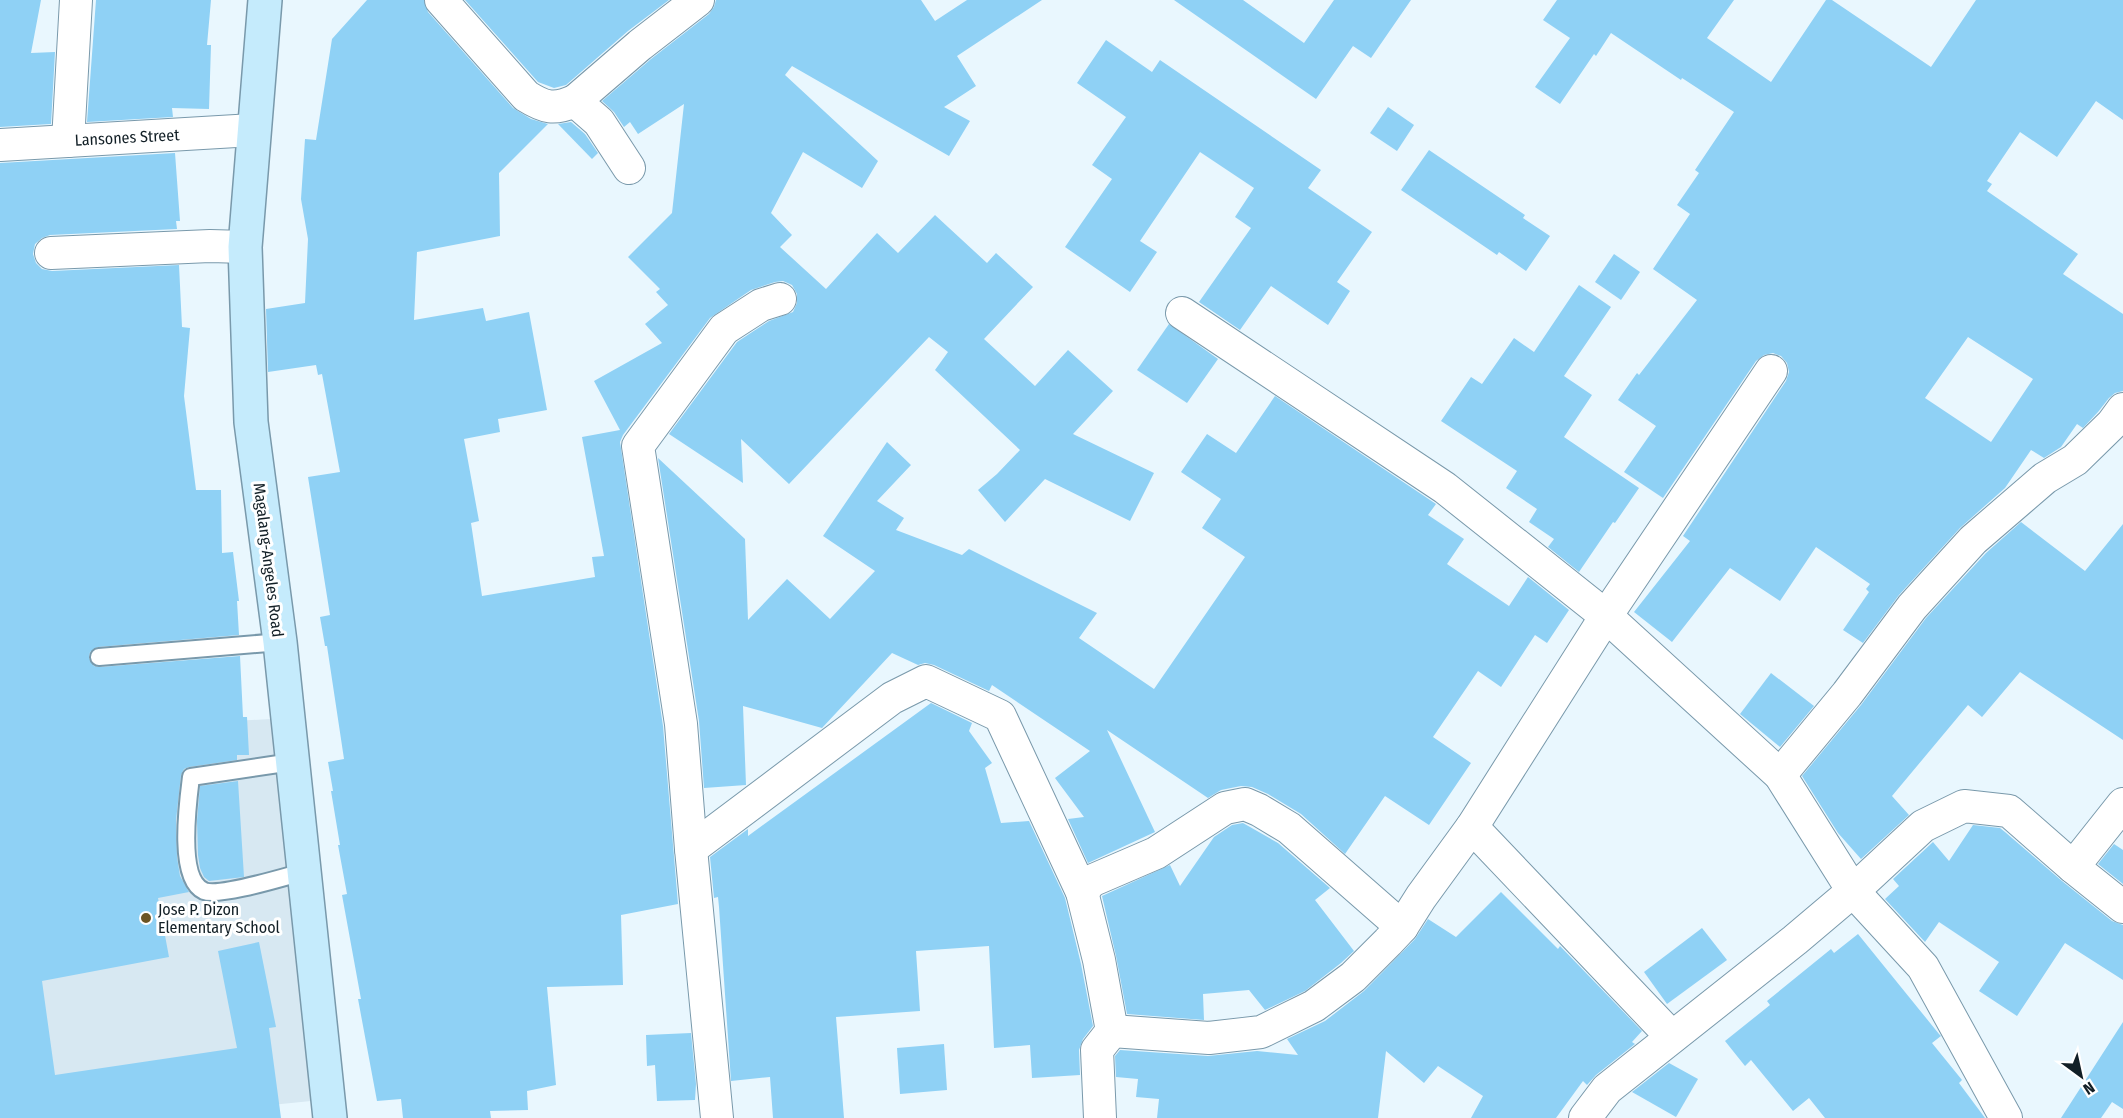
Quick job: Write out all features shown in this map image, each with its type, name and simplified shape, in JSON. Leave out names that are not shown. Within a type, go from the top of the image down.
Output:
[{"type":"main road","name":"Magalang-Angeles Road","points":[[271,1],[253,130],[245,247],[251,422],[279,642],[330,1118]]},
{"type":"street","points":[[68,141],[76,0]]},
{"type":"street","points":[[441,0],[526,96],[538,104],[561,107],[575,101],[640,45],[698,0]]},
{"type":"street","points":[[575,101],[599,122],[629,168]]},
{"type":"street","name":"Lansones Street","points":[[0,145],[253,130]]},
{"type":"street","points":[[51,253],[210,246],[245,247]]},
{"type":"street","points":[[717,1118],[681,724],[638,446],[724,329],[762,305],[780,298]]},
{"type":"street","points":[[1182,313],[1444,488],[1606,616],[1780,775],[1853,891],[1923,967],[2006,1118]]},
{"type":"street","points":[[1112,1031],[1209,1038],[1261,1032],[1314,1006],[1353,977],[1402,927],[1472,827],[1606,616],[1771,371]]},
{"type":"street","points":[[1780,775],[1846,694],[1912,607],[1973,540],[2045,478],[2075,460],[2112,424],[2123,409]]},
{"type":"street","points":[[691,849],[892,698],[926,681],[1000,716],[1082,892],[1099,960],[1112,1031],[1097,1050],[1100,1118]]},
{"type":"street","points":[[1082,892],[1091,881],[1156,853],[1225,808],[1245,804],[1260,810],[1289,828],[1402,927]]},
{"type":"street","points":[[2073,867],[2123,804]]},
{"type":"street","points":[[1585,1118],[1607,1089],[1796,940],[1923,826],[1964,806],[2009,811],[2123,907]]},
{"type":"street","points":[[1472,827],[1672,1037]]},
{"type":"lane","points":[[99,657],[279,642]]},
{"type":"lane","points":[[292,762],[191,777],[187,812],[188,868],[193,881],[204,891],[221,892],[303,872]]},
{"type":"shaded area","name":"Jose P. Dizon Elementary School","points":[[271,719],[311,1101],[140,1118],[0,1118],[0,734]]},
{"type":"building","points":[[0,0],[41,0],[31,53],[55,52],[51,124],[0,127]]},
{"type":"building","points":[[96,0],[211,0],[207,45],[211,45],[209,109],[172,108],[173,117],[87,122]]},
{"type":"building","points":[[367,0],[424,0],[428,12],[513,108],[531,119],[548,124],[499,173],[500,236],[417,252],[414,320],[483,308],[486,321],[529,312],[547,410],[498,419],[500,432],[464,439],[479,521],[471,523],[482,596],[595,577],[592,557],[604,556],[582,437],[620,430],[594,381],[662,343],[645,324],[668,305],[656,292],[660,289],[628,257],[672,213],[684,104],[638,134],[630,122],[624,127],[614,112],[602,101],[709,14],[716,0],[921,0],[935,21],[967,0],[1042,0],[957,56],[976,86],[944,107],[970,121],[949,156],[792,66],[785,75],[878,161],[862,188],[803,152],[771,213],[792,235],[780,247],[826,289],[877,233],[898,253],[935,215],[987,263],[996,253],[1033,287],[984,339],[1035,386],[1068,350],[1113,391],[1073,434],[1154,473],[1130,521],[1045,479],[1005,522],[978,490],[1020,450],[935,370],[948,352],[929,337],[789,484],[741,439],[743,483],[669,434],[737,342],[769,321],[793,312],[797,303],[797,294],[792,285],[783,281],[775,282],[751,290],[710,318],[620,442],[663,726],[678,904],[621,915],[623,985],[547,987],[556,1085],[527,1091],[528,1110],[490,1111],[491,1118],[403,1118],[401,1099],[377,1101],[342,895],[347,894],[338,845],[340,845],[328,762],[344,759],[327,646],[325,646],[320,617],[330,615],[308,477],[340,472],[322,374],[318,375],[316,365],[268,372],[266,309],[305,303],[308,239],[301,199],[305,139],[316,140],[332,39]]},
{"type":"building","points":[[465,0],[669,0],[628,31],[566,85],[554,88],[538,82]]},
{"type":"building","points":[[1174,0],[1243,0],[1304,43],[1334,0],[1411,0],[1371,58],[1353,46],[1316,99]]},
{"type":"building","points":[[1557,0],[1734,0],[1707,38],[1771,82],[1826,0],[1832,0],[1931,67],[1976,0],[2123,0],[2123,120],[2096,101],[2057,157],[2020,132],[1987,181],[1992,184],[1987,191],[2078,254],[2063,274],[2123,314],[2123,391],[2109,398],[2083,428],[2077,424],[2061,447],[2044,458],[2031,450],[2005,488],[1960,528],[1899,595],[1863,643],[1843,630],[1869,592],[1866,589],[1870,584],[1816,547],[1780,601],[1730,568],[1672,642],[1634,612],[1690,541],[1683,536],[1786,381],[1789,372],[1787,363],[1781,356],[1773,353],[1764,355],[1756,361],[1663,498],[1624,472],[1656,426],[1618,400],[1637,373],[1639,375],[1697,300],[1653,269],[1690,214],[1677,205],[1699,173],[1695,170],[1734,112],[1611,33],[1560,104],[1535,87],[1570,38],[1543,20]],"holes":[[[1968,337],[2033,379],[1991,442],[1925,398]]]},
{"type":"building","points":[[1106,40],[1152,72],[1160,60],[1321,170],[1308,188],[1372,232],[1337,282],[1350,291],[1328,325],[1271,286],[1240,330],[1199,302],[1251,228],[1235,217],[1254,188],[1200,152],[1140,241],[1157,252],[1130,292],[1065,247],[1112,179],[1092,165],[1126,117],[1077,83]]},
{"type":"building","points":[[1388,107],[1414,125],[1397,151],[1370,133]]},
{"type":"building","points":[[571,122],[585,134],[598,153],[592,159],[558,124]]},
{"type":"building","points":[[1429,150],[1525,215],[1523,218],[1550,236],[1526,271],[1499,252],[1497,255],[1401,190]]},
{"type":"building","points":[[175,153],[180,221],[176,221],[177,229],[50,235],[35,244],[33,254],[36,263],[42,269],[52,271],[179,265],[182,327],[190,328],[184,396],[196,490],[221,490],[222,553],[233,552],[239,601],[237,601],[239,635],[98,647],[90,652],[89,658],[94,666],[100,667],[240,656],[243,717],[247,717],[249,755],[237,755],[237,760],[189,767],[184,769],[181,775],[176,820],[177,857],[180,876],[189,892],[158,898],[169,957],[42,981],[55,1075],[237,1048],[218,951],[259,942],[276,1027],[269,1028],[281,1118],[0,1118],[0,163]]},
{"type":"building","points":[[1614,254],[1640,272],[1621,300],[1595,282]]},
{"type":"building","points":[[1579,285],[1611,307],[1564,376],[1592,395],[1564,437],[1639,488],[1579,572],[1548,547],[1554,539],[1529,522],[1537,509],[1506,488],[1517,471],[1441,421],[1471,377],[1482,384],[1514,338],[1534,352]]},
{"type":"building","points":[[1169,324],[1218,359],[1187,403],[1137,370]]},
{"type":"building","points":[[1275,396],[1436,504],[1428,515],[1464,539],[1447,564],[1509,606],[1528,577],[1569,610],[1547,643],[1535,635],[1501,687],[1478,671],[1433,737],[1471,763],[1429,825],[1385,796],[1345,854],[1301,814],[1268,794],[1252,787],[1241,786],[1221,790],[1208,798],[1107,730],[1155,832],[1088,863],[1068,819],[1084,817],[1055,778],[1090,751],[992,685],[989,691],[934,665],[925,663],[918,665],[892,653],[822,728],[743,706],[746,785],[704,788],[699,721],[658,458],[745,539],[748,620],[787,579],[830,619],[875,571],[823,536],[887,442],[911,465],[877,501],[904,518],[896,530],[962,555],[969,549],[1097,613],[1079,638],[1154,689],[1245,557],[1202,528],[1221,499],[1181,472],[1207,434],[1236,453]]},
{"type":"building","points":[[2021,522],[2085,571],[2123,524],[2123,740],[2020,672],[1982,717],[1968,705],[1892,796],[1909,815],[1861,859],[1838,833],[1802,776],[1861,705],[1926,618],[1986,553]]},
{"type":"building","points":[[1771,673],[1814,706],[1780,747],[1740,714]]},
{"type":"building","points":[[931,703],[972,723],[969,731],[992,763],[985,768],[1001,823],[1029,821],[1065,898],[1093,1026],[1083,1039],[1079,1050],[1080,1075],[1032,1078],[1030,1045],[994,1048],[989,946],[916,951],[920,1011],[836,1017],[844,1118],[773,1118],[770,1077],[731,1081],[719,907],[718,897],[714,898],[710,857],[748,829],[748,836]]},
{"type":"building","points":[[238,781],[244,877],[209,881],[204,877],[200,868],[198,855],[197,821],[200,786]]},
{"type":"building","points":[[1243,823],[1278,843],[1330,888],[1315,900],[1354,951],[1305,991],[1265,1010],[1249,990],[1203,994],[1204,1020],[1127,1014],[1102,896],[1170,865],[1180,886],[1214,837],[1232,825]]},
{"type":"building","points":[[1973,825],[2000,828],[2112,921],[2123,925],[2123,980],[2065,943],[2017,1016],[1979,991],[1999,962],[1939,922],[1925,942],[1885,899],[1899,886],[1893,879],[1933,842],[1949,861]]},
{"type":"building","points":[[2114,844],[2123,850],[2123,884],[2098,864]]},
{"type":"building","points":[[1501,892],[1558,949],[1560,946],[1642,1031],[1632,1042],[1635,1044],[1587,1085],[1583,1081],[1556,1118],[1471,1118],[1483,1096],[1438,1066],[1424,1083],[1386,1051],[1378,1118],[1157,1118],[1159,1099],[1136,1097],[1138,1079],[1116,1077],[1115,1056],[1120,1050],[1208,1056],[1257,1051],[1298,1055],[1287,1039],[1325,1021],[1364,991],[1415,939],[1428,919],[1456,937]]},
{"type":"building","points":[[1702,928],[1727,960],[1667,1004],[1644,972]]},
{"type":"building","points":[[1858,934],[1941,1036],[1932,1043],[1962,1080],[1959,1083],[1985,1118],[1825,1118],[1809,1098],[1793,1111],[1751,1060],[1745,1066],[1725,1041],[1770,1005],[1767,1001],[1831,949],[1834,953]]},
{"type":"building","points":[[2123,1022],[2123,1109],[2112,1102],[2101,1118],[2061,1118]]},
{"type":"building","points":[[691,1033],[696,1084],[695,1100],[657,1101],[655,1065],[647,1066],[646,1035]]},
{"type":"building","points":[[944,1044],[947,1090],[900,1094],[897,1048]]},
{"type":"building","points":[[1669,1063],[1698,1079],[1676,1117],[1632,1092]]},
{"type":"place","name":"Jose P. Dizon Elementary School","points":[[146,918]]}]
